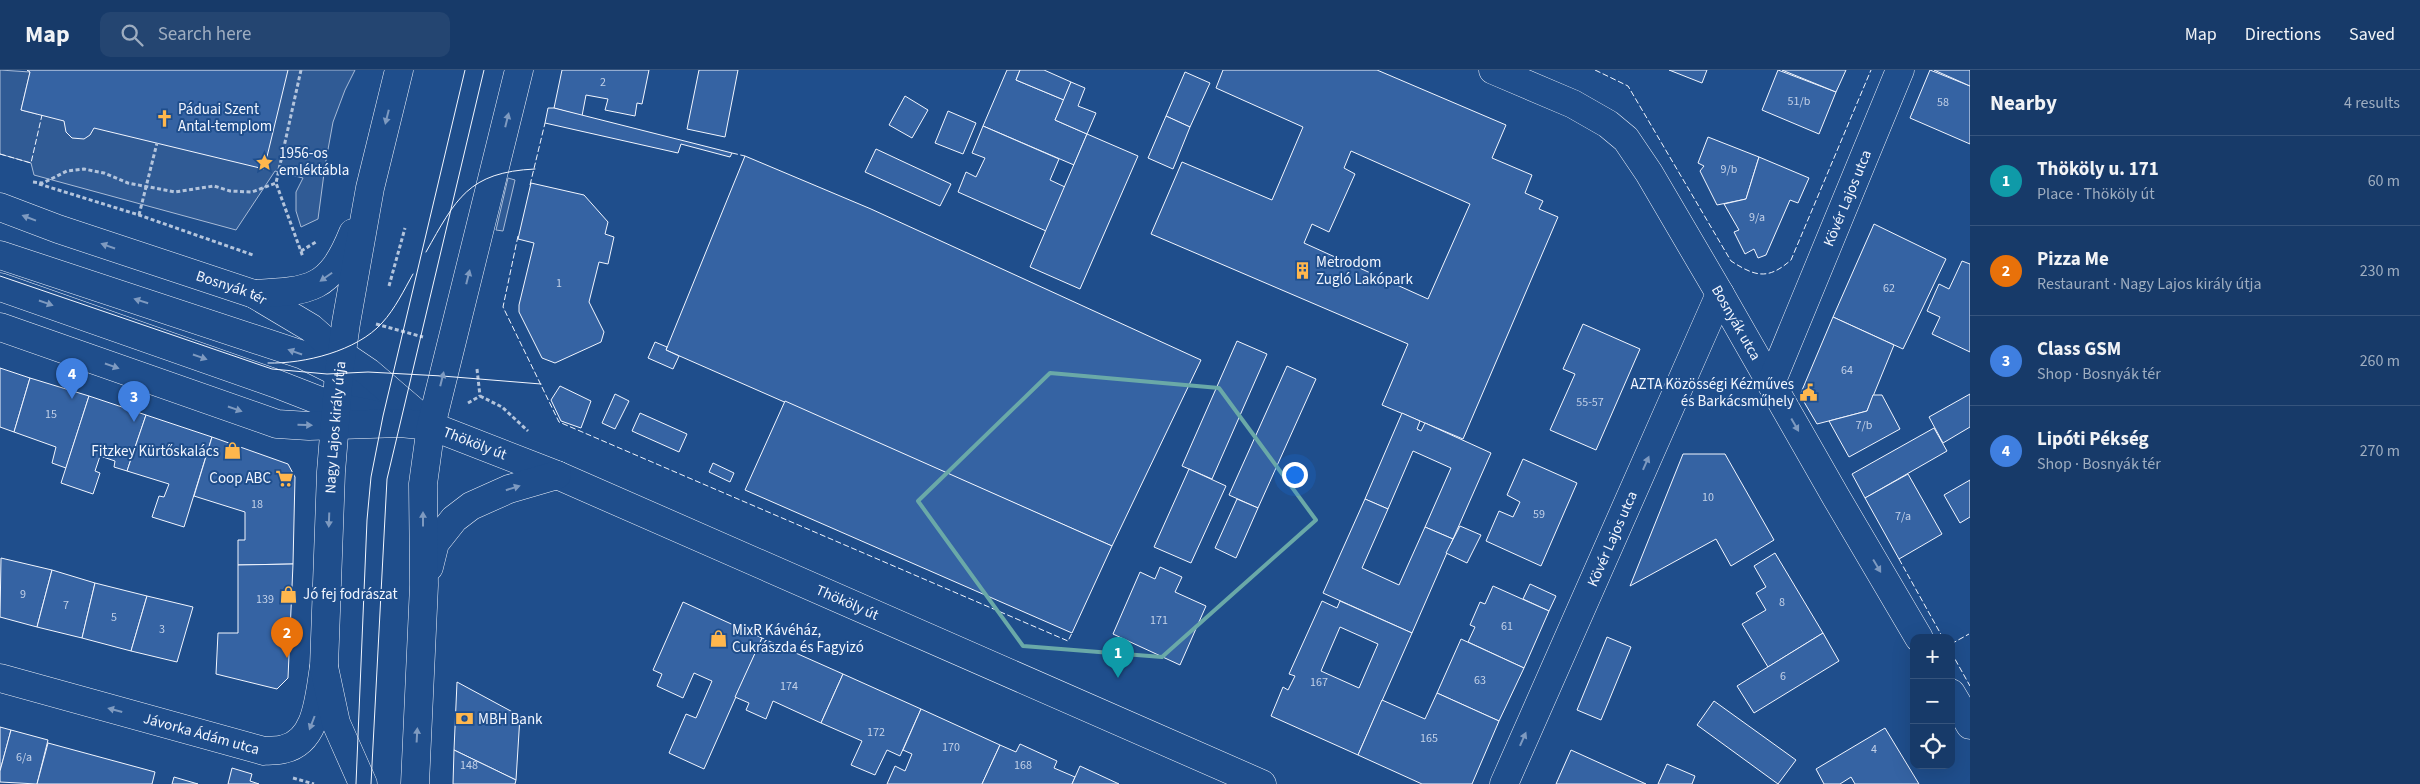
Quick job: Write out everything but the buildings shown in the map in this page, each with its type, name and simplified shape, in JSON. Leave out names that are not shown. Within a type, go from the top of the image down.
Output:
[{"type":"main road","name":"Nagy Lajos király útja","points":[[363,784],[336,723],[324,654],[335,415],[346,322],[370,188],[399,70]]},
{"type":"main road","points":[[415,784],[424,585],[423,484],[431,426],[519,70]]},
{"type":"main road","name":"Bosnyák utca","points":[[1493,70],[1572,104],[1608,124],[1626,138],[1649,173],[1720,294],[1917,634]]},
{"type":"main road","name":"Kövér Lajos utca","points":[[1771,383],[1900,70]]},
{"type":"main road","points":[[254,294],[291,292],[315,285],[333,273],[345,252],[370,188]]},
{"type":"main road","name":"Bosnyák tér","points":[[0,207],[67,233],[254,294],[311,328],[340,364]]},
{"type":"main road","name":"Bosnyák tér","points":[[0,255],[303,355],[368,372],[431,426]]},
{"type":"main road","points":[[0,287],[277,384],[335,415],[431,426]]},
{"type":"main road","name":"Kövér Lajos utca","points":[[1504,784],[1720,294]]},
{"type":"main road","points":[[0,327],[277,424],[309,426],[335,415]]},
{"type":"main road","name":"Thököly út","points":[[431,426],[557,475],[1262,784]]},
{"type":"main road","points":[[424,585],[435,543],[454,519],[480,500],[509,489],[557,475]]},
{"type":"main road","name":"Jávorka Ádám utca","points":[[0,678],[264,751],[285,749],[307,735],[317,708],[324,654]]},
{"type":"main road","points":[[1955,700],[1970,725]]},
{"type":"path","points":[[301,70],[276,182],[306,264]]},
{"type":"path","points":[[139,215],[157,143]]},
{"type":"path","points":[[253,255],[139,215],[33,182],[43,183],[66,171],[84,169],[146,187],[175,192],[214,186],[230,191],[252,192],[276,182]]},
{"type":"path","points":[[389,286],[405,228]]},
{"type":"path","points":[[346,322],[382,324],[477,354],[480,396]]},
{"type":"highlighted area","points":[[1050,373],[1219,388],[1316,520],[1162,657],[1023,646],[918,501]]},
{"type":"shaded area","points":[[0,70],[30,72],[21,110],[37,114],[44,70],[355,70],[333,122],[318,219],[301,227],[296,211],[296,192],[303,178],[275,171],[236,230],[34,175],[31,163],[0,154]]},
{"type":"shaded area","points":[[508,178],[515,180],[503,231],[496,230]]},
{"type":"tram line","points":[[356,784],[367,520],[371,477],[383,416],[465,70]]},
{"type":"tram line","points":[[371,784],[387,479],[484,70]]},
{"type":"tram line","points":[[426,252],[446,217],[467,192],[479,183],[494,176],[512,171],[535,169]]},
{"type":"tram line","points":[[268,363],[282,363],[313,358],[329,354],[359,341],[387,318],[413,274]]},
{"type":"tram line","points":[[0,276],[272,369],[327,374],[368,372],[442,376],[541,384]]},
{"type":"fence","points":[[1595,70],[1628,86],[1731,261],[1755,273],[1762,274],[1775,271],[1791,260],[1871,70]]},
{"type":"fence","points":[[0,154],[31,163],[42,115]]},
{"type":"fence","points":[[530,185],[545,123]]},
{"type":"fence","points":[[732,153],[745,156]]},
{"type":"fence","points":[[518,236],[503,307],[559,422],[1068,641],[1072,633]]},
{"type":"fence","points":[[1899,559],[1941,634]]},
{"type":"fence","points":[[1955,642],[1969,634]]},
{"type":"fence","points":[[1955,659],[1970,686]]},
{"type":"place","name":"Páduai Szent Antal-templom","points":[[164,118]]},
{"type":"place","name":"1956-os emléktábla","points":[[265,162]]},
{"type":"place","name":"Metrodom Zugló Lakópark","points":[[1302,271]]},
{"type":"place","name":"AZTA Közösségi Kézműves és Barkácsműhely","points":[[1808,393]]},
{"type":"place","name":"Lipóti Pékség","points":[[72,399]]},
{"type":"place","name":"Class GSM","points":[[134,422]]},
{"type":"place","name":"Fitzkey Kürtőskalács","points":[[233,451]]},
{"type":"place","name":"Coop ABC","points":[[285,478]]},
{"type":"place","name":"Jó fej fodrászat","points":[[289,594]]},
{"type":"place","name":"MixR Kávéház, Cukrászda és Fagyizó","points":[[718,639]]},
{"type":"place","name":"Pizza Me","points":[[287,658]]},
{"type":"place","name":"Thököly u. 171","points":[[1118,678]]},
{"type":"place","name":"MBH Bank","points":[[464,719]]}]
